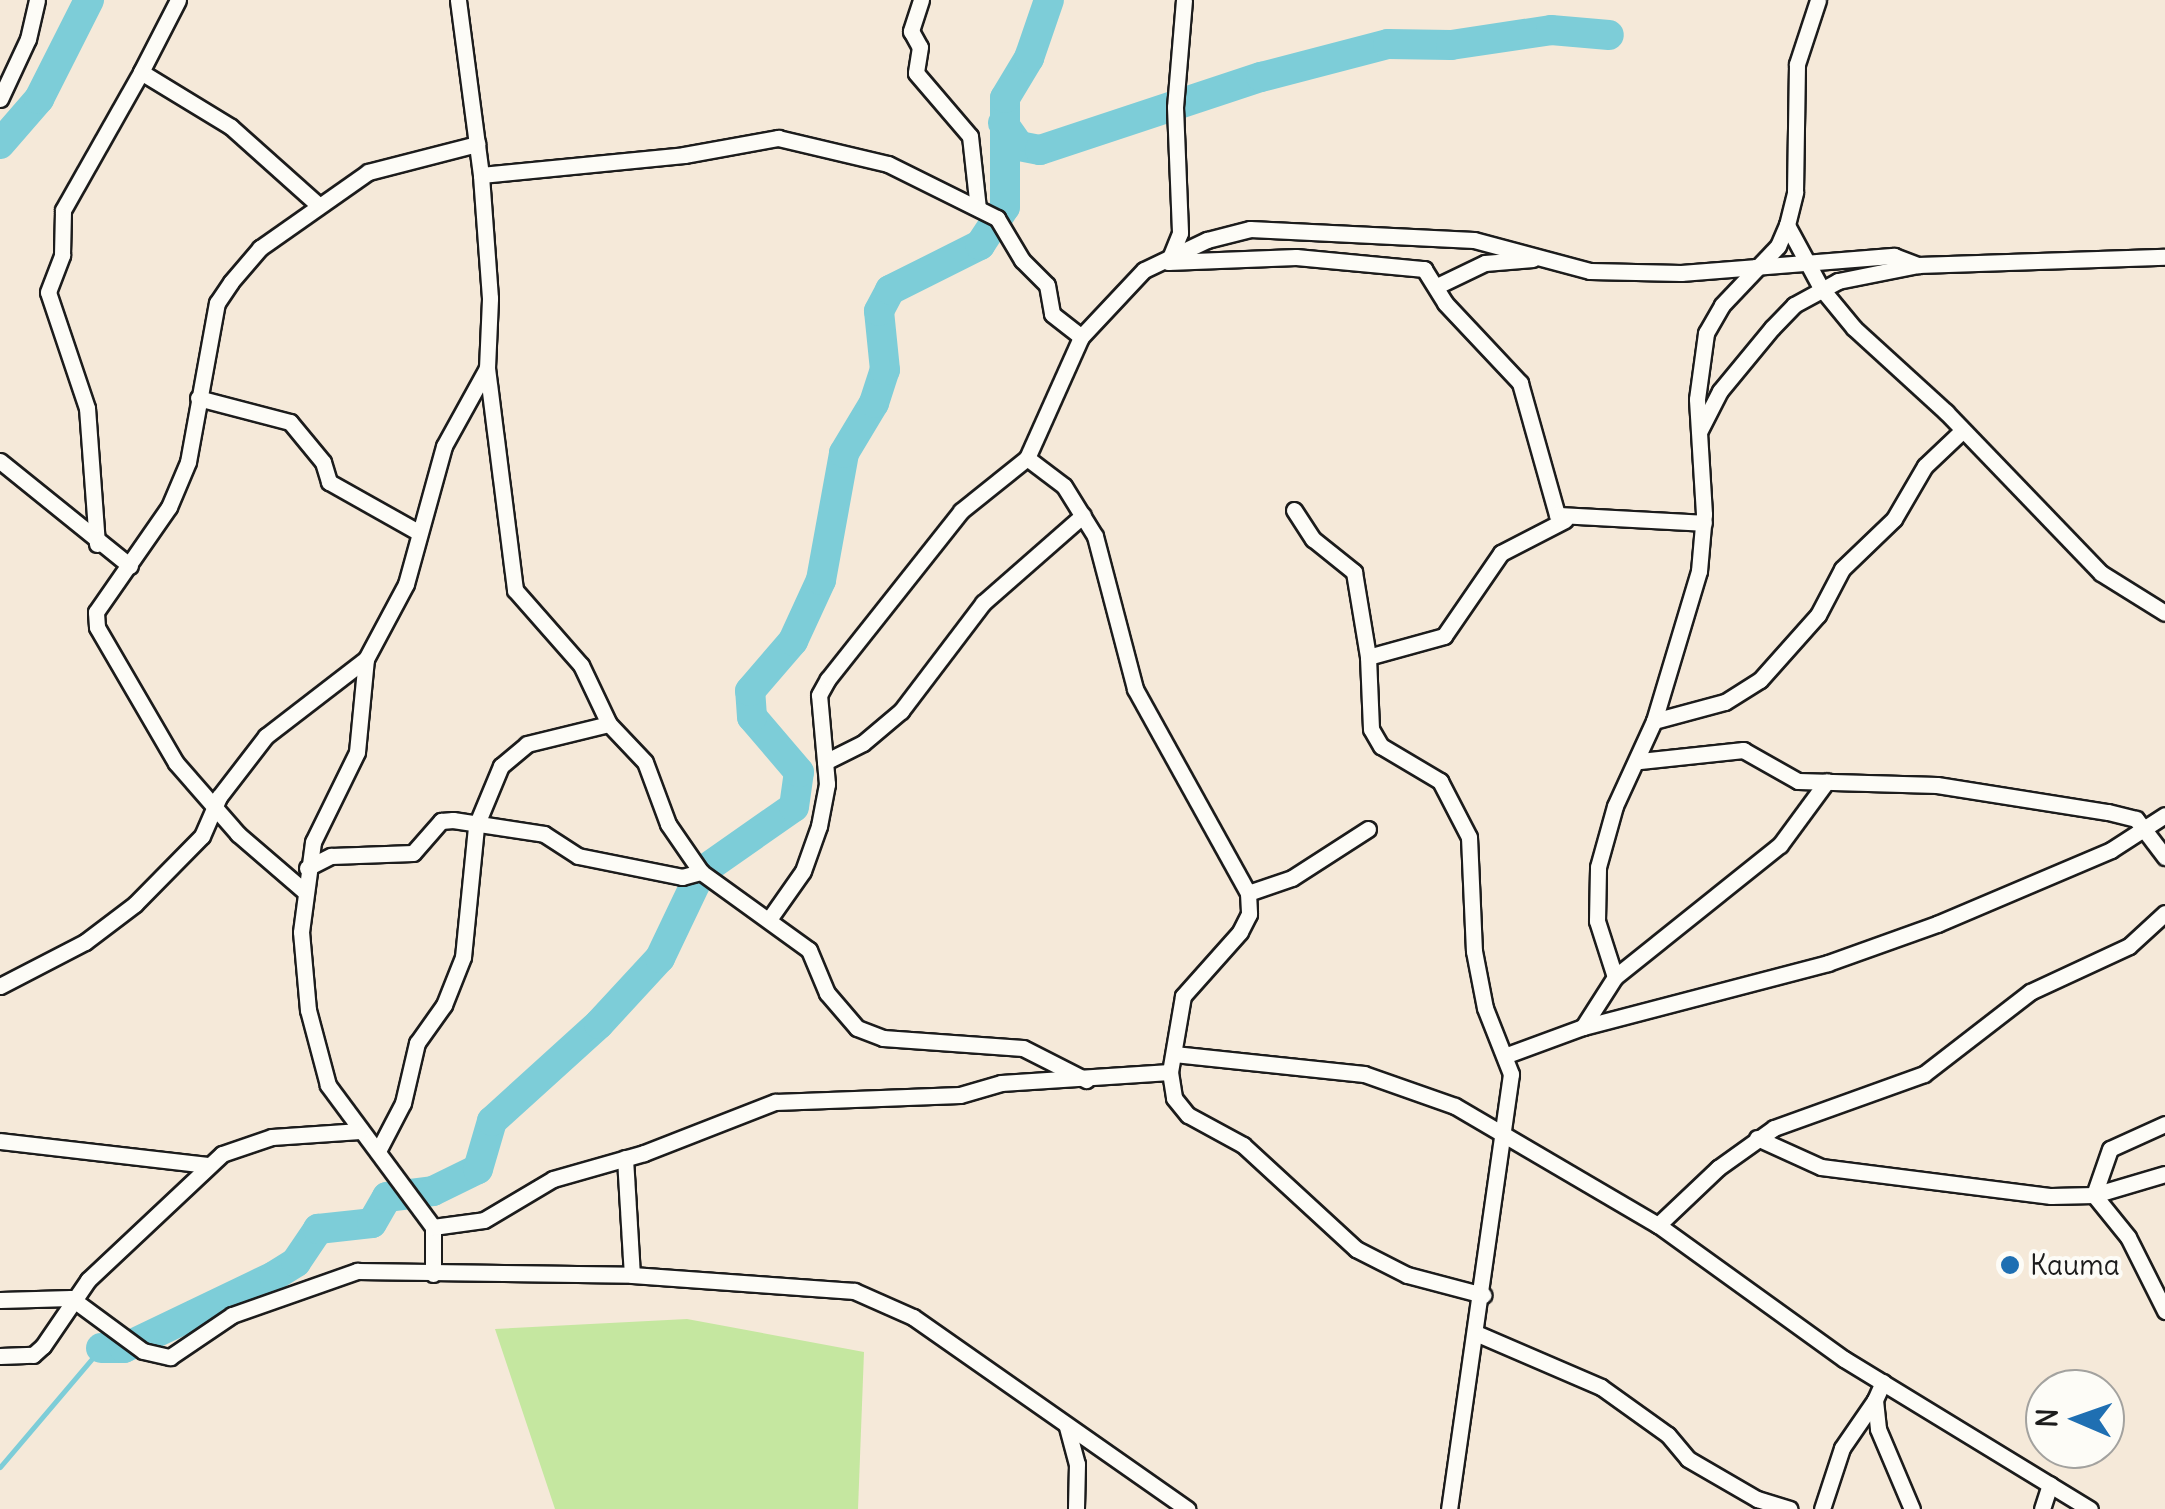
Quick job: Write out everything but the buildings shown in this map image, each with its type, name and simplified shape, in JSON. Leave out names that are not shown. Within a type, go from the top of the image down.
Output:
[{"type":"street","points":[[0,99],[28,39],[37,0]]},
{"type":"street","points":[[97,544],[86,408],[48,292],[62,255],[62,210],[178,0]]},
{"type":"street","points":[[458,0],[481,175],[490,298],[487,368],[502,456],[509,576],[526,605],[580,665],[608,724],[645,762],[668,824],[701,872],[770,918],[809,950],[826,993],[857,1028],[883,1038],[1023,1048],[1086,1080]]},
{"type":"street","points":[[921,0],[911,31],[920,47],[916,73],[970,136],[978,208]]},
{"type":"street","points":[[1168,262],[1180,233],[1175,107],[1184,0]]},
{"type":"street","points":[[1615,977],[1596,921],[1598,868],[1616,806],[1640,761],[1654,721],[1699,570],[1704,524],[1700,431],[1706,333],[1722,305],[1765,261],[1787,225],[1795,192],[1797,64],[1818,0]]},
{"type":"street","points":[[141,72],[245,138],[317,204]]},
{"type":"street","points":[[481,175],[684,155],[778,138],[888,164],[997,218],[1022,260],[1047,285],[1052,314],[1081,338]]},
{"type":"street","points":[[303,890],[215,810],[176,763],[97,627],[102,600],[130,566],[188,462],[217,303],[260,248],[317,204],[368,172],[478,144]]},
{"type":"street","points":[[1787,225],[1821,288],[1886,361],[1963,430],[2100,573],[2165,613]]},
{"type":"street","points":[[770,918],[812,849],[827,784],[818,716],[828,679],[961,511],[1026,458],[1081,338],[1144,270],[1168,262],[1207,240],[1250,229],[1474,240],[1590,270],[1681,273],[1765,261],[1894,256],[1918,264]]},
{"type":"street","points":[[1700,431],[1743,360],[1794,305],[1821,288],[1918,264],[2165,257]]},
{"type":"street","points":[[1437,286],[1485,263],[1537,259]]},
{"type":"street","points":[[1168,262],[1381,261],[1424,269],[1520,383],[1552,507],[1565,520]]},
{"type":"street","points":[[433,1274],[434,1227],[360,1132],[319,1058],[301,965],[303,890],[306,868],[356,752],[366,659],[406,584],[444,446],[487,368]]},
{"type":"street","points":[[198,398],[290,422],[323,462],[329,482],[418,532]]},
{"type":"street","points":[[1654,721],[1724,702],[1760,680],[1818,615],[1842,569],[1894,519],[1925,466],[1963,430]]},
{"type":"street","points":[[1026,458],[1064,486],[1083,515],[1112,592],[1135,690],[1248,893],[1250,914],[1240,932],[1184,996],[1170,1072],[1174,1098],[1188,1115],[1243,1145],[1356,1249],[1406,1275],[1483,1295]]},
{"type":"street","points":[[0,461],[97,544],[130,566]]},
{"type":"street","points":[[1294,510],[1313,539],[1354,572],[1368,656],[1371,729],[1381,746],[1440,781],[1469,837],[1474,952],[1485,1008],[1508,1054],[1510,1094],[1478,1334],[1449,1509]]},
{"type":"street","points":[[825,762],[864,743],[901,711],[983,603],[1083,515]]},
{"type":"street","points":[[1368,656],[1444,636],[1501,552],[1565,520],[1614,516],[1704,524]]},
{"type":"street","points":[[0,986],[111,925],[184,856],[266,736],[366,659]]},
{"type":"street","points":[[378,1151],[403,1103],[417,1043],[444,1005],[463,956],[476,826],[501,766],[526,744],[608,724]]},
{"type":"street","points":[[1640,761],[1743,750],[1798,781],[1972,790],[2108,812],[2136,819],[2165,857]]},
{"type":"street","points":[[1583,1027],[1615,977],[1780,845],[1827,781]]},
{"type":"street","points":[[1508,1054],[1583,1027],[1828,964],[2072,868],[2145,830],[2165,814]]},
{"type":"street","points":[[306,868],[331,856],[414,853],[441,821],[544,834],[578,856],[682,877],[701,872]]},
{"type":"street","points":[[1248,893],[1292,878],[1368,829]]},
{"type":"street","points":[[1658,1225],[1757,1138],[1796,1118],[1924,1074],[2030,992],[2129,946],[2165,913]]},
{"type":"street","points":[[1174,1054],[1364,1074],[1455,1106],[1658,1225],[1883,1382],[2090,1509]]},
{"type":"street","points":[[434,1227],[484,1220],[553,1179],[625,1158],[775,1102],[960,1095],[1001,1083],[1170,1072]]},
{"type":"street","points":[[2094,1195],[2110,1150],[2165,1124]]},
{"type":"street","points":[[0,1356],[33,1355],[72,1298],[207,1165],[272,1137],[360,1132]]},
{"type":"street","points":[[1757,1138],[1794,1159],[1852,1173],[2051,1196],[2094,1195],[2165,1174]]},
{"type":"street","points":[[0,1141],[207,1165]]},
{"type":"street","points":[[625,1158],[632,1275]]},
{"type":"street","points":[[2094,1195],[2128,1236],[2165,1311]]},
{"type":"street","points":[[0,1300],[72,1298],[143,1351],[170,1357],[232,1315],[331,1276],[632,1275],[790,1283],[875,1297],[1186,1509]]},
{"type":"street","points":[[1478,1334],[1601,1387],[1668,1435],[1688,1458],[1758,1499],[1790,1509]]},
{"type":"street","points":[[1822,1509],[1842,1448],[1876,1400],[1883,1382]]},
{"type":"street","points":[[1876,1400],[1878,1429],[1912,1509]]},
{"type":"street","points":[[1068,1428],[1077,1464],[1076,1509]]},
{"type":"street","points":[[2042,1509],[2050,1484]]},
{"type":"green space","points":[[687,1319],[864,1352],[858,1509],[555,1509],[495,1329]]},
{"type":"waterway","points":[[0,144],[39,99],[89,0]]},
{"type":"waterway","points":[[101,1348],[124,1348],[274,1276],[296,1262],[318,1229],[372,1223],[387,1197],[433,1191],[478,1169],[492,1121],[599,1024],[660,958],[701,872],[794,807],[799,772],[752,717],[750,691],[793,641],[821,580],[844,453],[874,403],[885,370],[879,311],[890,290],[980,245],[1005,207],[1005,98],[1029,58],[1049,0]]},
{"type":"waterway","points":[[1003,123],[1019,146],[1040,150],[1261,77],[1388,44],[1451,45],[1551,30],[1609,35]]},
{"type":"waterway","points":[[0,1467],[101,1348]]},
{"type":"place","name":"Kauma","points":[[2010,1265]]}]
